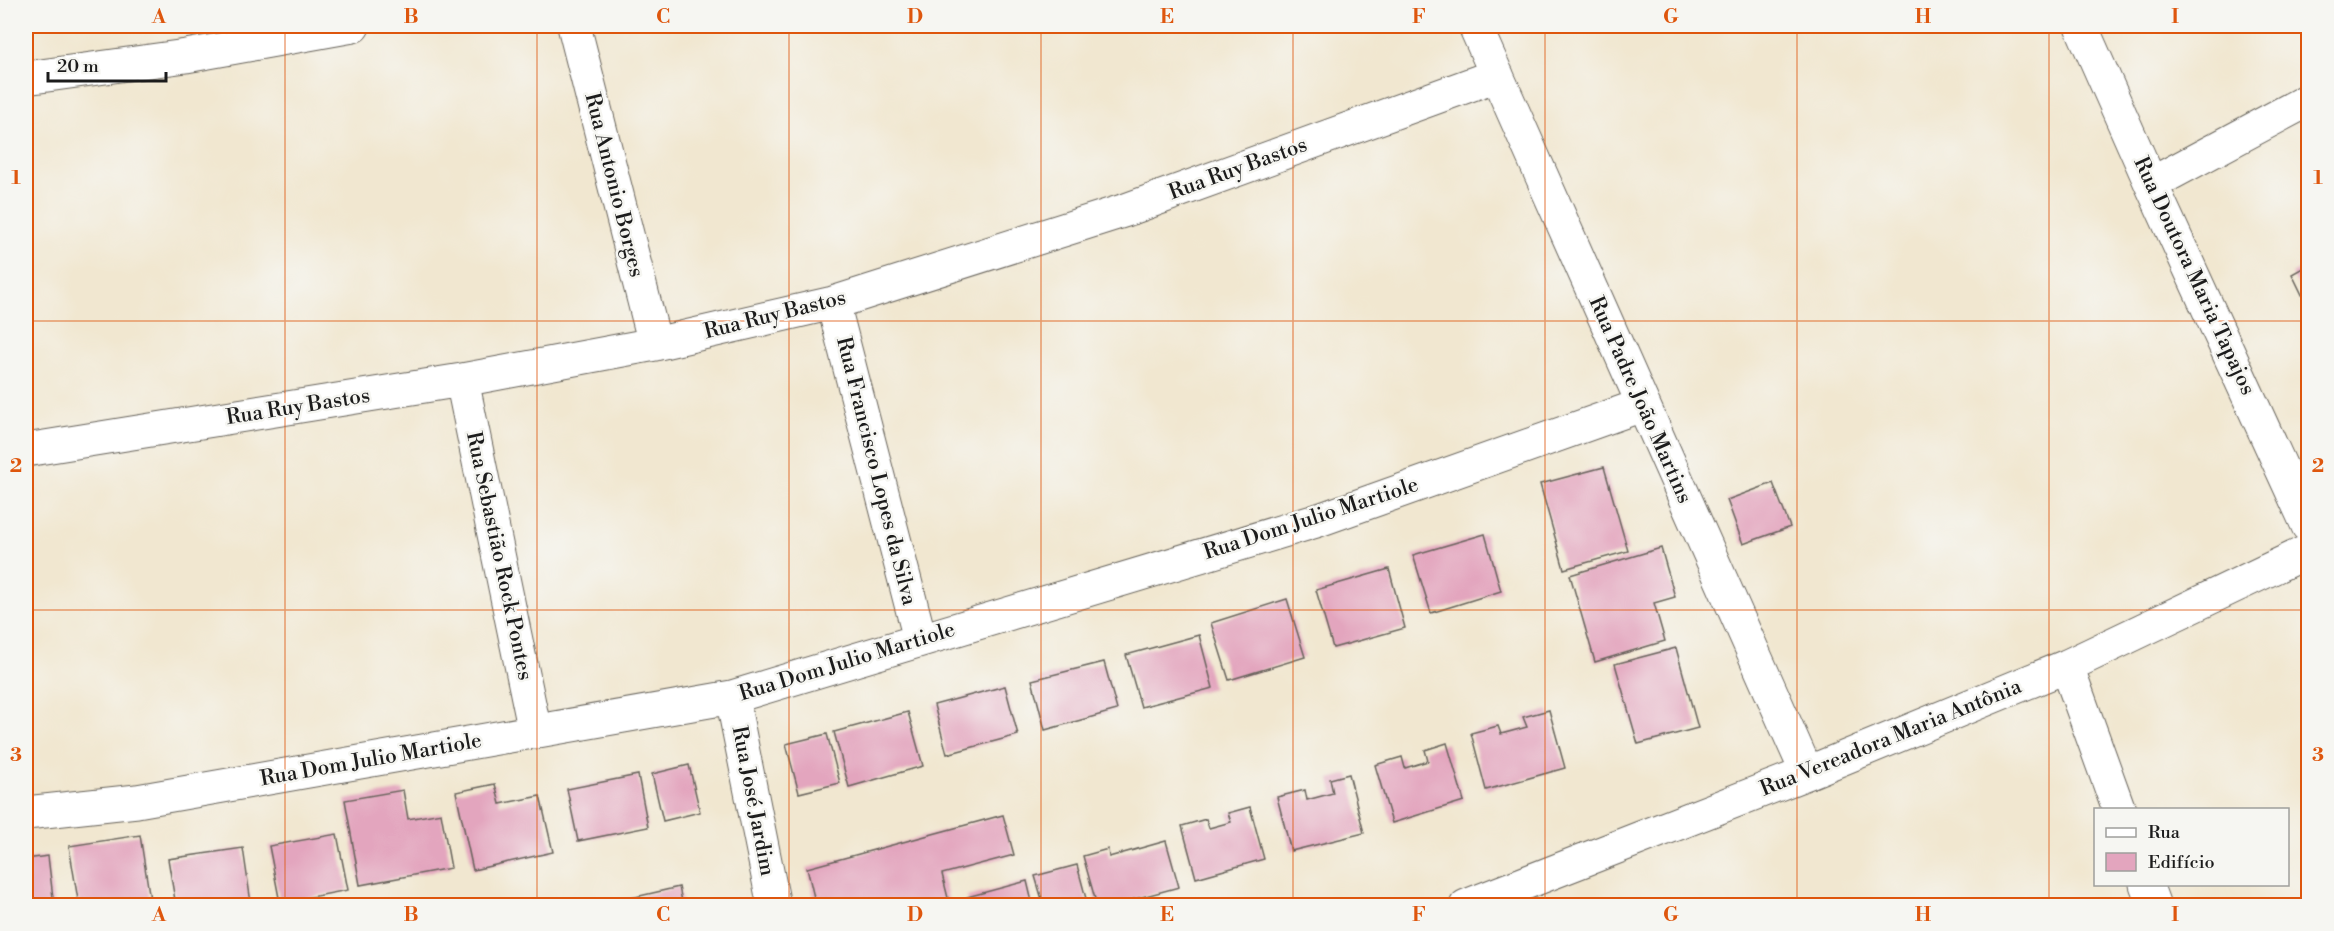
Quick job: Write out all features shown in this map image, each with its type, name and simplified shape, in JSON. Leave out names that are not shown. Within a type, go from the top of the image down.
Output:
[{"type":"street","points":[[26,78],[186,56],[353,26]]},
{"type":"street","name":"Rua Antonio Borges","points":[[574,26],[655,344]]},
{"type":"street","name":"Rua Padre João Martins","points":[[1475,26],[1807,773]]},
{"type":"street","name":"Rua Doutora Maria Tapajos","points":[[2081,26],[2308,526]]},
{"type":"street","name":"Rua Ruy Bastos","points":[[26,450],[462,380],[655,344],[833,303],[1126,210],[1497,75]]},
{"type":"street","points":[[2151,184],[2308,100]]},
{"type":"street","name":"Rua Francisco Lopes da Silva","points":[[833,303],[920,639]]},
{"type":"street","name":"Rua Sebastião Rock Pontes","points":[[462,380],[535,732]]},
{"type":"street","name":"Rua Dom Julio Martiole","points":[[26,813],[137,801],[732,697],[1316,521],[1642,405]]},
{"type":"street","name":"Rua Vereadora Maria Antônia","points":[[1466,906],[1807,773],[2067,666],[2308,552]]},
{"type":"street","points":[[2067,666],[2118,808]]},
{"type":"street","name":"Rua José Jardim","points":[[732,697],[774,906]]},
{"type":"street","points":[[2146,886],[2154,906]]},
{"type":"building","points":[[2308,265],[2308,307],[2292,274]]},
{"type":"building","points":[[1604,467],[1628,551],[1564,569],[1540,484]]},
{"type":"building","points":[[1773,483],[1790,527],[1743,544],[1727,500]]},
{"type":"building","points":[[1485,534],[1501,591],[1431,613],[1413,555]]},
{"type":"building","points":[[1661,548],[1675,597],[1654,603],[1665,641],[1595,662],[1570,575]]},
{"type":"building","points":[[1389,569],[1405,628],[1333,648],[1316,590]]},
{"type":"building","points":[[1287,599],[1305,657],[1229,680],[1211,623]]},
{"type":"building","points":[[1199,635],[1213,688],[1141,707],[1126,655]]},
{"type":"building","points":[[1676,648],[1698,728],[1638,744],[1615,664]]},
{"type":"building","points":[[1104,662],[1117,710],[1045,730],[1032,680]]},
{"type":"building","points":[[1005,686],[1018,735],[947,754],[934,705]]},
{"type":"building","points":[[1549,710],[1565,768],[1486,790],[1471,733],[1498,726],[1501,734],[1527,727],[1523,717]]},
{"type":"building","points":[[908,712],[923,766],[849,787],[834,732]]},
{"type":"building","points":[[827,734],[840,783],[799,793],[786,744]]},
{"type":"building","points":[[1447,743],[1464,801],[1392,823],[1375,765],[1402,757],[1405,768],[1428,761],[1425,750]]},
{"type":"building","points":[[689,765],[700,812],[663,821],[652,774]]},
{"type":"building","points":[[1349,774],[1364,833],[1291,851],[1277,797],[1305,790],[1307,800],[1333,793],[1330,779]]},
{"type":"building","points":[[638,775],[648,827],[578,841],[567,789]]},
{"type":"building","points":[[495,784],[500,804],[540,796],[553,852],[473,870],[456,792]]},
{"type":"building","points":[[403,790],[408,819],[441,813],[451,868],[360,885],[345,800]]},
{"type":"building","points":[[1250,807],[1264,859],[1196,878],[1182,826],[1206,819],[1209,828],[1231,822],[1228,813]]},
{"type":"building","points":[[1003,815],[1014,855],[942,874],[950,906],[816,906],[807,868]]},
{"type":"building","points":[[337,834],[348,890],[280,903],[269,846]]},
{"type":"building","points":[[140,835],[151,906],[79,906],[69,846]]},
{"type":"building","points":[[1166,841],[1179,887],[1109,906],[1097,906],[1083,856],[1108,849],[1109,857]]},
{"type":"building","points":[[243,848],[251,903],[233,906],[176,906],[168,859]]},
{"type":"building","points":[[48,856],[54,906],[26,906],[26,859]]},
{"type":"building","points":[[1077,865],[1088,906],[1044,906],[1035,876]]},
{"type":"building","points":[[1027,881],[1033,906],[969,906],[967,897]]},
{"type":"building","points":[[679,887],[683,906],[623,906],[622,900]]}]
